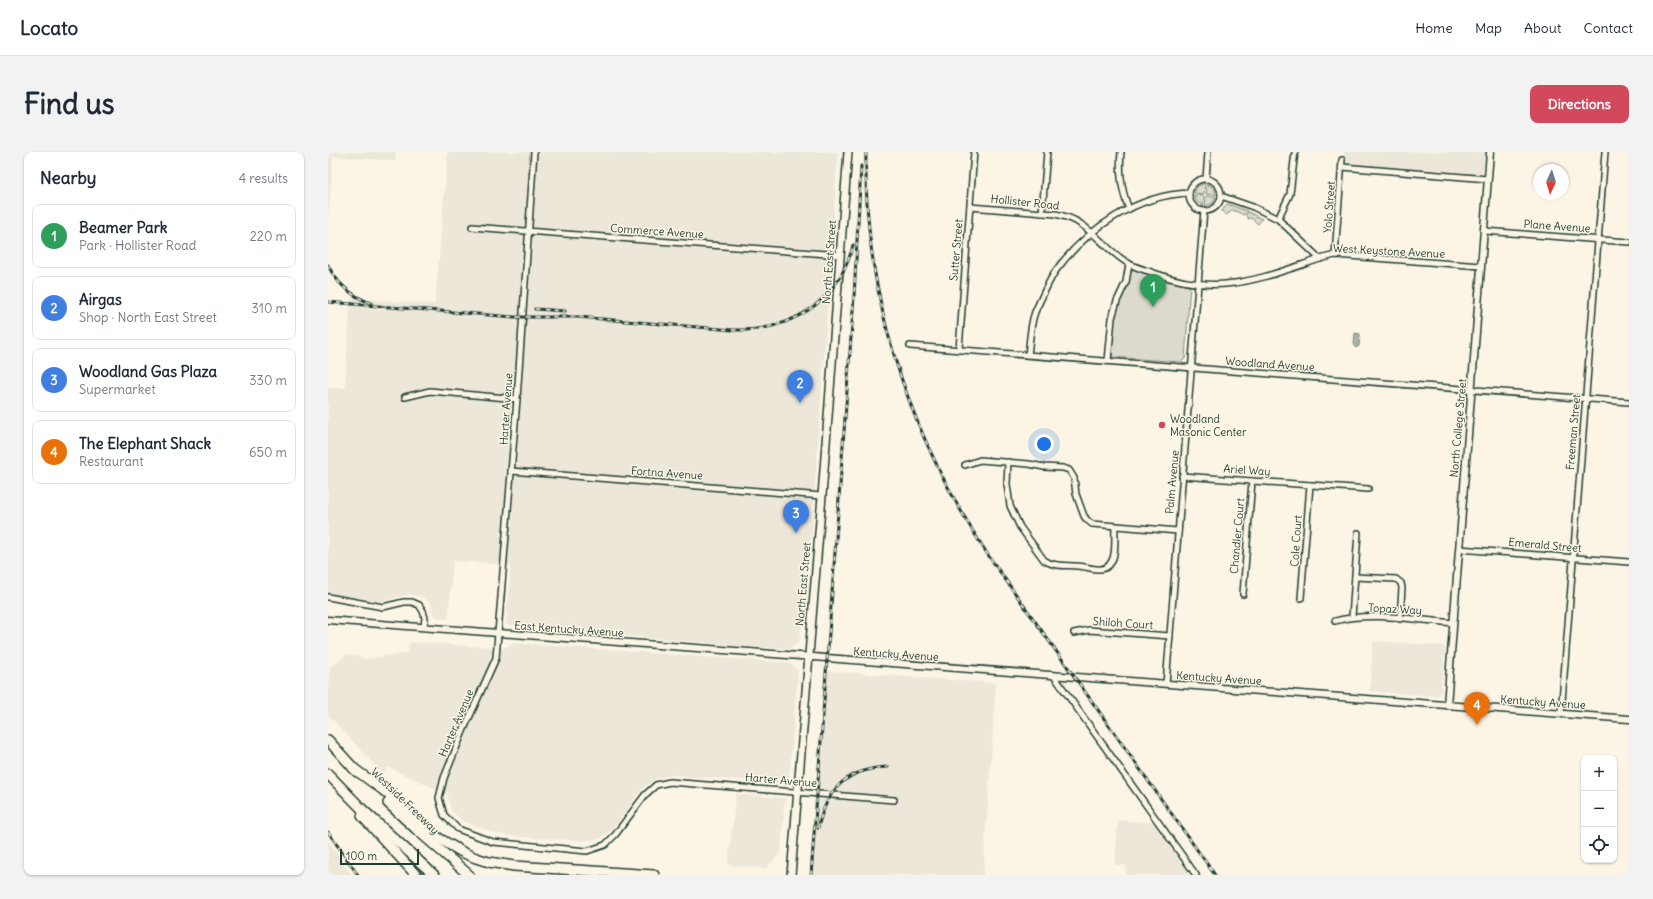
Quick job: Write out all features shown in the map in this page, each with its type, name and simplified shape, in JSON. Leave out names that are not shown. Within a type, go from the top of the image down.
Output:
[{"type":"highway","name":"Westside Freeway","points":[[328,740],[353,768],[416,829],[469,875]]},
{"type":"highway","points":[[353,768],[383,790],[423,826],[440,839],[476,858],[489,862],[514,866],[654,875]]},
{"type":"highway","points":[[328,774],[362,809],[434,875]]},
{"type":"highway","points":[[328,780],[416,875]]},
{"type":"main road","name":"North East Street","points":[[790,875],[822,496],[848,152]]},
{"type":"street","name":"Harter Avenue","points":[[534,152],[517,399],[496,658],[444,778],[440,798],[444,815],[458,829],[494,842],[587,851],[605,845],[615,835],[646,794],[656,785],[670,782],[798,791],[894,800]]},
{"type":"street","name":"Sutter Street","points":[[958,349],[974,152]]},
{"type":"street","points":[[1042,213],[1047,152]]},
{"type":"street","points":[[1121,152],[1119,168],[1124,194],[1129,209]]},
{"type":"street","points":[[1206,179],[1208,152]]},
{"type":"street","points":[[1278,219],[1290,194],[1295,152]]},
{"type":"street","name":"North College Street","points":[[1447,705],[1490,152]]},
{"type":"street","name":"Freeman Street","points":[[1561,714],[1605,152]]},
{"type":"street","name":"Yolo Street","points":[[1336,256],[1342,160]]},
{"type":"street","points":[[1342,167],[1488,179]]},
{"type":"street","points":[[1206,179],[1217,184],[1221,196],[1215,207],[1204,210],[1193,205],[1189,193],[1194,183],[1206,179]]},
{"type":"street","points":[[1028,355],[1034,314],[1056,269],[1091,232],[1129,209],[1162,198],[1189,193]]},
{"type":"street","name":"West Keystone Avenue","points":[[1221,196],[1247,204],[1278,219],[1320,259],[1336,256],[1481,266]]},
{"type":"street","name":"Hollister Road","points":[[970,207],[1042,213],[1067,217],[1079,222],[1111,251],[1129,264],[1163,276],[1197,284],[1216,285],[1249,281],[1320,259]]},
{"type":"street","name":"Palm Avenue","points":[[1166,684],[1204,210]]},
{"type":"street","name":"Commerce Avenue","points":[[472,227],[840,255]]},
{"type":"street","name":"Plane Avenue","points":[[1484,231],[1629,242]]},
{"type":"street","points":[[1108,361],[1112,318],[1116,301],[1126,282],[1129,264]]},
{"type":"street","name":"Woodland Avenue","points":[[910,346],[1629,402]]},
{"type":"street","points":[[405,397],[430,391],[517,399]]},
{"type":"street","points":[[965,465],[980,460],[1069,470],[1074,478],[1076,494],[1087,520],[1092,524],[1178,531]]},
{"type":"street","points":[[1008,462],[1008,495],[1014,517],[1044,560],[1050,564],[1085,566],[1096,569],[1108,567],[1114,556],[1115,526]]},
{"type":"street","name":"Fortna Avenue","points":[[511,471],[822,496]]},
{"type":"street","name":"Ariel Way","points":[[1182,476],[1368,489]]},
{"type":"street","name":"Chandler Court","points":[[1242,594],[1252,481]]},
{"type":"street","name":"Cole Court","points":[[1301,598],[1310,485]]},
{"type":"street","points":[[1352,617],[1358,533]]},
{"type":"street","name":"Emerald Street","points":[[1459,549],[1629,562]]},
{"type":"street","points":[[1355,577],[1396,579],[1401,583],[1400,619]]},
{"type":"street","points":[[328,597],[383,607],[404,602],[412,602],[419,606],[423,611],[425,618],[424,626]]},
{"type":"street","name":"Topaz Way","points":[[1335,621],[1352,617],[1454,623]]},
{"type":"street","name":"East Kentucky Avenue","points":[[328,620],[424,626],[498,634],[808,657]]},
{"type":"street","name":"Shiloh Court","points":[[1074,633],[1089,630],[1170,636]]},
{"type":"street","name":"Kentucky Avenue","points":[[808,657],[1629,719]]},
{"type":"street","points":[[1054,676],[1196,875]]},
{"type":"shaded area","points":[[328,152],[396,152],[395,161],[333,156],[328,221]]},
{"type":"shaded area","points":[[448,152],[838,152],[811,542],[805,576],[800,640],[789,649],[751,647],[506,625],[511,565],[453,561],[448,619],[439,618],[434,615],[431,604],[424,598],[409,594],[380,602],[328,593],[328,388],[345,388],[351,298],[435,304]]},
{"type":"shaded area","points":[[1344,152],[1485,152],[1483,172],[1480,175],[1347,164],[1343,158]]},
{"type":"shaded area","points":[[1205,183],[1204,194],[1194,193],[1198,186]]},
{"type":"shaded area","points":[[1207,184],[1214,188],[1216,195],[1206,194]]},
{"type":"shaded area","points":[[1194,195],[1204,196],[1203,206],[1196,201]]},
{"type":"shaded area","points":[[1206,196],[1216,197],[1213,203],[1205,206]]},
{"type":"shaded area","points":[[1227,204],[1247,211],[1244,215],[1233,210],[1226,215],[1222,211]]},
{"type":"shaded area","points":[[1248,212],[1262,219],[1258,224],[1251,218],[1248,219],[1246,215]]},
{"type":"shaded area","points":[[1134,269],[1190,284],[1185,359],[1181,362],[1112,357],[1115,316],[1118,305],[1128,283],[1130,272]]},
{"type":"shaded area","points":[[1355,333],[1360,334],[1359,346],[1356,348],[1354,346]]},
{"type":"shaded area","points":[[1373,641],[1445,646],[1441,692],[1435,696],[1370,691]]},
{"type":"shaded area","points":[[409,642],[504,648],[513,643],[790,663],[798,671],[789,779],[782,783],[673,775],[655,779],[641,790],[612,830],[601,838],[583,841],[510,836],[495,833],[462,821],[451,810],[447,794],[388,767],[383,774],[328,715],[328,683],[330,667],[347,654],[366,659],[408,653]]},
{"type":"shaded area","points":[[826,671],[996,683],[983,875],[811,875]]},
{"type":"shaded area","points":[[736,794],[785,798],[781,852],[766,869],[728,865]]},
{"type":"shaded area","points":[[1118,820],[1154,823],[1191,875],[1125,875],[1126,865],[1115,865]]},
{"type":"shaded area","points":[[328,841],[351,875],[328,875]]},
{"type":"railway","points":[[866,152],[867,206],[873,259],[882,311],[896,362],[914,413],[935,462],[960,509],[988,555],[1215,875]]},
{"type":"railway","points":[[811,875],[854,297],[861,166]]},
{"type":"railway","points":[[328,302],[514,317],[578,317],[733,330],[754,329],[774,326],[809,310],[824,297],[836,283],[846,265],[853,245]]},
{"type":"railway","points":[[328,265],[340,284],[357,297],[371,303]]},
{"type":"railway","points":[[535,309],[565,311]]},
{"type":"railway","points":[[818,828],[827,802],[841,783],[861,772],[888,767]]},
{"type":"railway","points":[[328,832],[358,875]]},
{"type":"place","name":"Beamer Park","points":[[1153,307]]},
{"type":"place","name":"Airgas","points":[[800,403]]},
{"type":"place","name":"Woodland Masonic Center","points":[[1162,425]]},
{"type":"place","name":"Woodland Gas Plaza","points":[[796,533]]},
{"type":"place","name":"The Elephant Shack","points":[[1477,725]]}]
